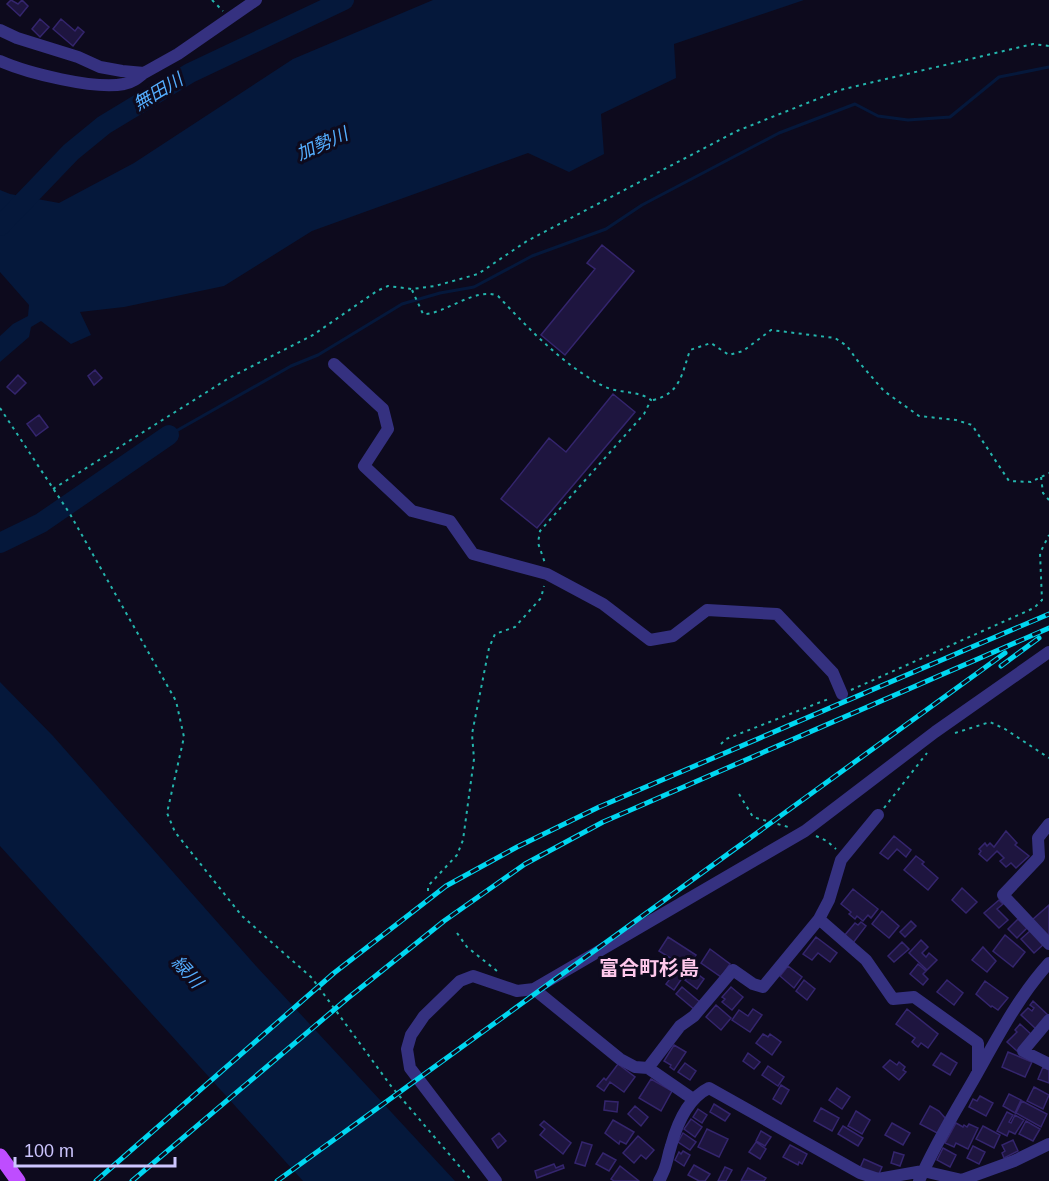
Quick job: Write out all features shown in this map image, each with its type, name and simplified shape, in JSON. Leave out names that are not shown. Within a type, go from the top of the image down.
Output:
[{"type":"main road","points":[[7,1168],[18,1181]]},
{"type":"street","points":[[0,61],[49,77],[95,84],[123,85],[136,80],[178,54],[256,0]]},
{"type":"street","points":[[0,30],[16,38],[69,54],[100,67],[144,73]]},
{"type":"street","points":[[334,364],[383,409],[387,429],[364,466],[412,511],[450,521],[473,554],[547,574],[603,604],[650,640],[673,636],[707,610],[777,614],[833,673],[842,694]]},
{"type":"street","points":[[496,1181],[410,1068],[407,1049],[411,1035],[424,1016],[460,981],[472,976],[517,991],[534,989],[805,831],[935,732],[1049,652]]},
{"type":"street","points":[[648,1068],[680,1026],[694,1016],[733,970],[753,984],[763,987],[819,919],[829,900],[841,860],[878,815]]},
{"type":"street","points":[[1048,826],[1038,838],[1039,857],[1003,896],[1049,944]]},
{"type":"street","points":[[819,919],[866,960],[893,999],[914,997],[978,1043],[978,1072]]},
{"type":"street","points":[[921,1176],[999,1035],[1049,963]]},
{"type":"street","points":[[534,989],[620,1059],[635,1067],[648,1068],[693,1099]]},
{"type":"street","points":[[1049,1020],[1023,1051],[1049,1064]]},
{"type":"street","points":[[659,1181],[667,1168],[676,1128],[693,1099],[709,1088],[860,1173],[878,1179],[921,1176],[962,1180],[1014,1161],[1049,1144]]},
{"type":"path","points":[[212,0],[230,17]]},
{"type":"path","points":[[52,489],[229,378],[314,335],[377,291],[388,286],[412,289],[435,286],[478,274],[527,241],[737,131],[840,90],[1033,44],[1049,46]]},
{"type":"path","points":[[412,289],[423,314],[432,314],[452,304],[491,292],[498,296],[560,358],[605,387],[628,394],[644,395],[651,400],[661,398],[677,387],[690,351],[701,345],[711,343],[729,355],[743,351],[771,330],[835,338],[847,346],[884,392],[919,416],[956,420],[972,425],[1009,481],[1031,483],[1049,473]]},
{"type":"path","points":[[428,891],[428,886],[457,855],[463,840],[474,759],[472,734],[489,648],[495,634],[515,627],[541,598],[547,574],[538,543],[540,531],[644,414],[651,400]]},
{"type":"path","points":[[0,408],[70,514],[176,701],[184,737],[167,813],[175,832],[242,916],[312,978],[392,1086],[472,1181]]},
{"type":"path","points":[[1041,477],[1043,493],[1049,500]]},
{"type":"path","points":[[721,744],[726,739],[842,694],[1034,608],[1042,600],[1040,554],[1049,535]]},
{"type":"path","points":[[946,736],[990,722],[1005,729],[1049,758]]},
{"type":"path","points":[[878,815],[927,753]]},
{"type":"path","points":[[457,933],[468,947],[499,973]]},
{"type":"water","name":"加勢川","points":[[433,0],[804,0],[674,44],[676,78],[601,114],[604,154],[569,172],[528,153],[312,231],[224,286],[124,307],[80,312],[91,335],[71,344],[41,321],[31,327],[29,337],[0,362],[0,336],[13,324],[28,316],[29,305],[0,272],[0,190],[59,203],[134,163],[293,59]]},
{"type":"water","name":"緑川","points":[[0,682],[53,736],[256,966],[455,1181],[303,1181],[0,846]]},
{"type":"building","points":[[11,0],[18,4],[22,0],[28,6],[20,16],[7,4]]},
{"type":"building","points":[[40,19],[49,27],[40,37],[32,29]]},
{"type":"building","points":[[61,19],[75,31],[78,27],[84,32],[73,46],[53,29]]},
{"type":"building","points":[[602,245],[634,271],[565,355],[541,335],[595,269],[587,263]]},
{"type":"building","points":[[95,370],[102,378],[94,385],[88,376]]},
{"type":"building","points":[[18,375],[26,383],[15,394],[7,387]]},
{"type":"building","points":[[613,394],[635,412],[537,528],[501,499],[549,438],[566,452]]},
{"type":"building","points":[[39,415],[48,427],[36,436],[27,424]]},
{"type":"building","points":[[1006,831],[1017,843],[1015,845],[1029,856],[1016,868],[1011,863],[1006,867],[1000,861],[1004,858],[997,851],[987,861],[979,854],[981,851],[979,849],[985,843],[987,846],[990,843],[994,847]]},
{"type":"building","points":[[894,836],[911,850],[906,857],[897,849],[888,859],[880,853]]},
{"type":"building","points":[[916,856],[938,878],[928,890],[904,870]]},
{"type":"building","points":[[962,888],[977,902],[966,913],[952,900]]},
{"type":"building","points":[[853,889],[878,909],[871,918],[868,915],[863,921],[857,916],[855,919],[849,914],[851,912],[841,904]]},
{"type":"building","points":[[999,900],[1003,904],[997,909],[1008,920],[999,928],[984,913]]},
{"type":"building","points":[[1049,905],[1049,936],[1032,920]]},
{"type":"building","points":[[882,911],[899,926],[889,938],[872,924]]},
{"type":"building","points":[[1018,919],[1027,928],[1017,938],[1008,929]]},
{"type":"building","points":[[911,921],[916,926],[905,937],[900,932]]},
{"type":"building","points":[[861,922],[866,926],[853,943],[844,936],[855,923],[858,925]]},
{"type":"building","points":[[1031,930],[1044,944],[1034,953],[1021,939]]},
{"type":"building","points":[[1005,935],[1025,952],[1013,967],[993,951]]},
{"type":"building","points":[[668,937],[696,955],[688,969],[659,951]]},
{"type":"building","points":[[816,937],[837,953],[830,962],[818,953],[812,960],[803,954]]},
{"type":"building","points":[[921,940],[928,947],[922,953],[926,957],[929,953],[937,960],[927,970],[909,953]]},
{"type":"building","points":[[902,942],[909,949],[894,962],[888,956]]},
{"type":"building","points":[[983,947],[996,961],[987,972],[972,960]]},
{"type":"building","points":[[710,949],[730,964],[721,977],[701,963]]},
{"type":"building","points":[[918,964],[926,971],[923,974],[928,979],[923,985],[910,974]]},
{"type":"building","points":[[680,966],[687,971],[674,990],[666,984]]},
{"type":"building","points":[[788,966],[802,977],[794,988],[780,976]]},
{"type":"building","points":[[692,970],[704,979],[697,989],[685,980]]},
{"type":"building","points":[[804,980],[815,989],[807,1000],[796,991]]},
{"type":"building","points":[[947,980],[963,993],[954,1005],[937,992]]},
{"type":"building","points":[[985,981],[1008,998],[998,1010],[976,994]]},
{"type":"building","points":[[682,987],[701,1003],[695,1010],[676,994]]},
{"type":"building","points":[[731,987],[743,997],[732,1010],[722,1002],[725,999],[722,997]]},
{"type":"building","points":[[1033,1001],[1048,1015],[1036,1029],[1021,1015],[1028,1008],[1032,1011],[1034,1008],[1030,1005]]},
{"type":"building","points":[[716,1005],[731,1018],[721,1030],[706,1017]]},
{"type":"building","points":[[753,1009],[762,1015],[750,1032],[732,1020],[739,1010],[748,1016]]},
{"type":"building","points":[[907,1009],[938,1034],[928,1048],[921,1043],[918,1047],[912,1042],[915,1038],[896,1024]]},
{"type":"building","points":[[1020,1024],[1032,1035],[1017,1051],[1007,1042],[1017,1032],[1015,1030]]},
{"type":"building","points":[[763,1034],[768,1037],[770,1034],[781,1042],[772,1055],[756,1043]]},
{"type":"building","points":[[674,1045],[686,1052],[674,1070],[664,1061]]},
{"type":"building","points":[[1008,1052],[1032,1062],[1025,1077],[1002,1067]]},
{"type":"building","points":[[748,1053],[760,1062],[754,1069],[743,1061]]},
{"type":"building","points":[[941,1053],[957,1063],[950,1075],[933,1065]]},
{"type":"building","points":[[890,1060],[897,1065],[899,1062],[905,1067],[903,1070],[906,1072],[899,1080],[883,1067]]},
{"type":"building","points":[[685,1063],[696,1071],[690,1080],[678,1072]]},
{"type":"building","points":[[618,1064],[635,1077],[624,1092],[610,1082],[604,1091],[597,1086],[604,1078],[606,1080]]},
{"type":"building","points":[[768,1066],[784,1077],[778,1086],[762,1075]]},
{"type":"building","points":[[1043,1067],[1049,1070],[1049,1083],[1038,1079]]},
{"type":"building","points":[[651,1079],[672,1091],[661,1111],[639,1098]]},
{"type":"building","points":[[781,1085],[789,1090],[781,1104],[773,1099]]},
{"type":"building","points":[[1034,1087],[1049,1095],[1043,1109],[1027,1101]]},
{"type":"building","points":[[837,1088],[850,1097],[842,1109],[829,1100]]},
{"type":"building","points":[[1009,1094],[1021,1100],[1015,1113],[1003,1106]]},
{"type":"building","points":[[980,1096],[993,1103],[986,1116],[969,1107],[973,1099],[977,1101]]},
{"type":"building","points":[[605,1101],[618,1102],[617,1112],[604,1110]]},
{"type":"building","points":[[1022,1101],[1047,1114],[1041,1127],[1016,1113]]},
{"type":"building","points":[[714,1104],[730,1114],[725,1121],[710,1112]]},
{"type":"building","points":[[635,1106],[648,1117],[641,1126],[628,1114]]},
{"type":"building","points":[[930,1106],[946,1119],[939,1134],[920,1124]]},
{"type":"building","points":[[821,1108],[839,1118],[832,1131],[814,1121]]},
{"type":"building","points":[[698,1109],[707,1115],[702,1123],[693,1117]]},
{"type":"building","points":[[856,1111],[870,1120],[862,1134],[848,1126]]},
{"type":"building","points":[[1007,1112],[1013,1115],[1009,1122],[1011,1123],[1015,1115],[1024,1120],[1015,1134],[1009,1131],[1007,1136],[997,1131]]},
{"type":"building","points":[[691,1119],[702,1127],[695,1137],[684,1129]]},
{"type":"building","points":[[613,1120],[634,1132],[626,1144],[620,1141],[619,1144],[605,1133]]},
{"type":"building","points":[[544,1121],[571,1143],[563,1154],[540,1135],[545,1129],[540,1125]]},
{"type":"building","points":[[1026,1121],[1040,1129],[1033,1141],[1019,1134]]},
{"type":"building","points":[[892,1123],[910,1133],[903,1145],[885,1135]]},
{"type":"building","points":[[956,1123],[963,1127],[969,1124],[978,1128],[968,1149],[956,1143],[954,1147],[945,1143]]},
{"type":"building","points":[[843,1126],[863,1138],[858,1146],[838,1134]]},
{"type":"building","points":[[983,1126],[1000,1135],[994,1148],[976,1139]]},
{"type":"building","points":[[707,1129],[728,1139],[719,1157],[698,1147]]},
{"type":"building","points":[[761,1131],[771,1137],[765,1146],[756,1141]]},
{"type":"building","points":[[499,1133],[506,1141],[498,1148],[492,1139]]},
{"type":"building","points":[[683,1133],[696,1142],[690,1150],[678,1142]]},
{"type":"building","points":[[638,1136],[654,1150],[646,1159],[641,1155],[634,1163],[623,1153]]},
{"type":"building","points":[[1013,1140],[1018,1151],[1004,1158],[1002,1153],[1005,1151],[1002,1145]]},
{"type":"building","points":[[582,1142],[592,1145],[585,1166],[575,1163]]},
{"type":"building","points":[[756,1142],[766,1149],[760,1159],[749,1152]]},
{"type":"building","points":[[790,1145],[807,1154],[802,1164],[799,1162],[798,1165],[783,1157]]},
{"type":"building","points":[[973,1146],[985,1152],[979,1164],[967,1158]]},
{"type":"building","points":[[943,1148],[956,1155],[950,1167],[937,1160]]},
{"type":"building","points":[[683,1151],[690,1155],[684,1166],[675,1160],[679,1152],[681,1154]]},
{"type":"building","points":[[894,1152],[904,1155],[900,1166],[891,1163]]},
{"type":"building","points":[[603,1153],[616,1160],[609,1171],[596,1164]]},
{"type":"building","points":[[864,1159],[882,1167],[878,1176],[860,1168]]},
{"type":"building","points":[[554,1164],[556,1168],[563,1165],[564,1168],[537,1178],[535,1171]]},
{"type":"building","points":[[694,1165],[710,1174],[705,1181],[699,1181],[688,1175]]},
{"type":"building","points":[[620,1166],[639,1181],[611,1179]]},
{"type":"building","points":[[725,1167],[732,1170],[726,1181],[718,1181]]},
{"type":"building","points":[[748,1168],[766,1178],[764,1181],[741,1181]]},
{"type":"waterway","name":"無田川","points":[[0,226],[71,152],[104,125],[190,73],[344,0]]},
{"type":"waterway","points":[[169,435],[291,366],[318,355],[402,304],[440,293],[474,287],[532,256],[606,229],[642,205],[779,133],[855,104],[878,116],[908,120],[950,117],[999,77],[1049,67]]},
{"type":"waterway","points":[[0,543],[41,523],[169,435]]},
{"type":"railway","points":[[96,1181],[334,973],[446,886],[517,847],[599,807],[1049,614]]},
{"type":"railway","points":[[132,1181],[348,998],[444,921],[525,864],[603,822],[1049,628]]},
{"type":"railway","points":[[1001,666],[1039,638]]},
{"type":"railway","points":[[277,1181],[1005,653]]},
{"type":"district","name":"富合町杉島","points":[[649,968]]}]
